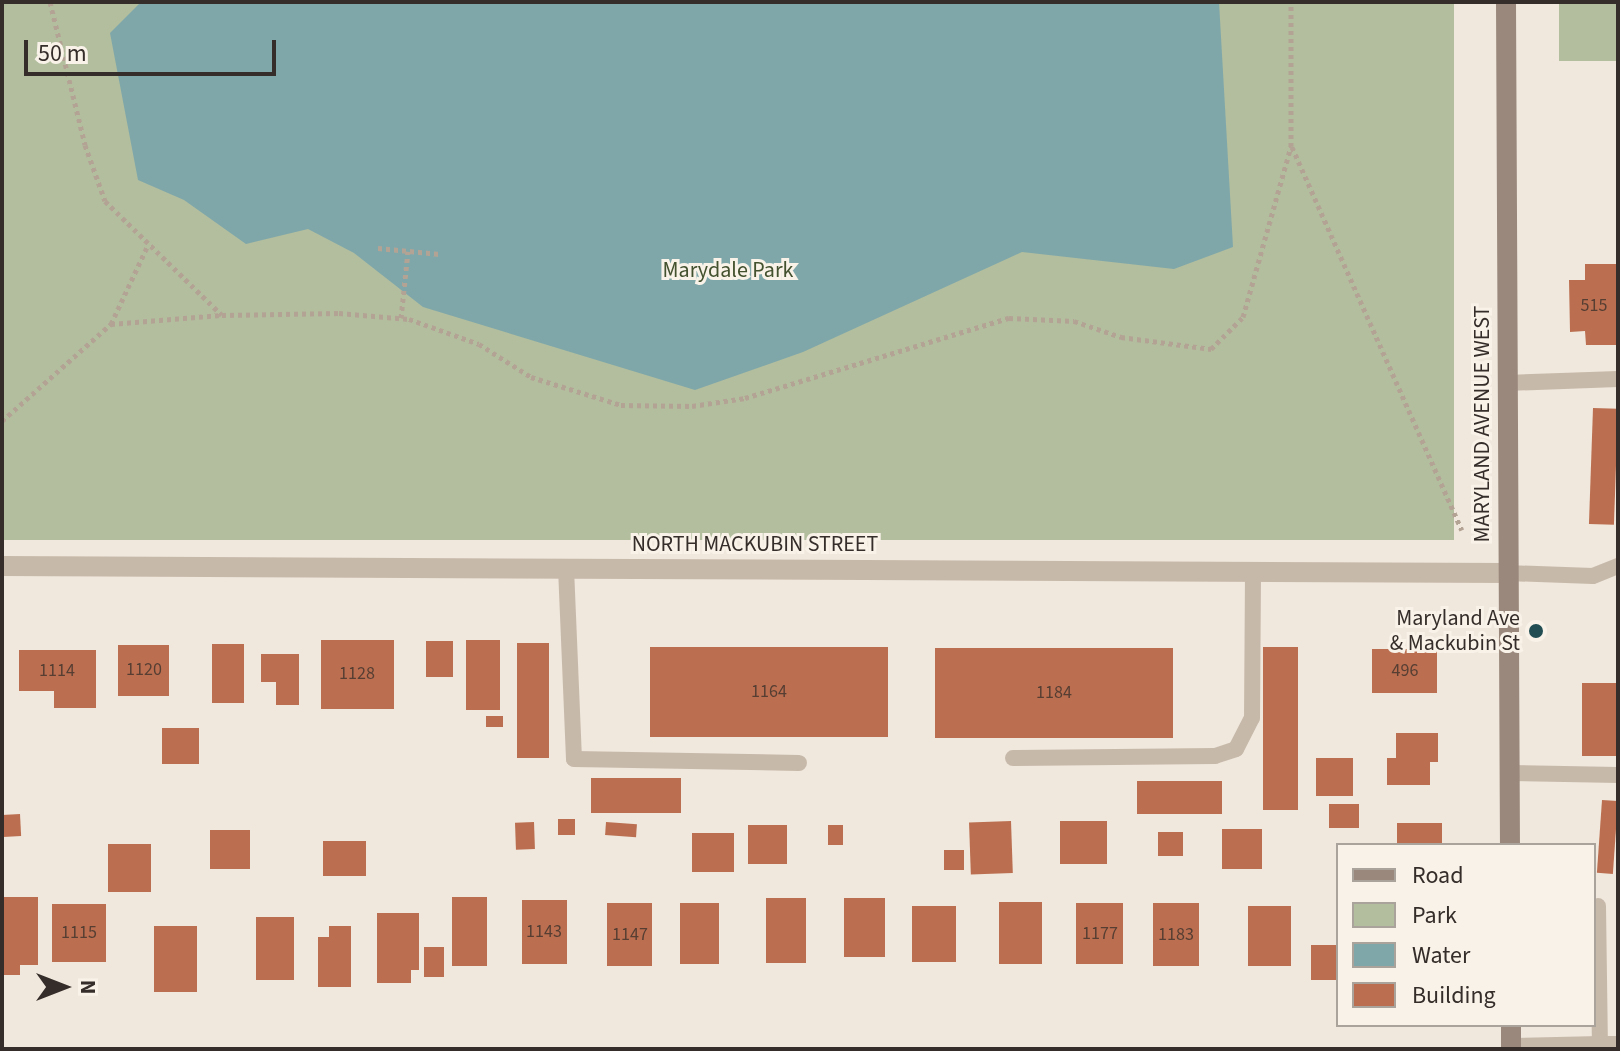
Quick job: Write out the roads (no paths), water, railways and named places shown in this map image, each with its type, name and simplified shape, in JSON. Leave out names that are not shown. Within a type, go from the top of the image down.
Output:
[{"type":"main road","name":"MARYLAND AVENUE WEST","points":[[1506,2],[1510,843]]},
{"type":"main road","points":[[1511,1027],[1511,1048]]},
{"type":"street","name":"NORTH MACKUBIN STREET","points":[[2,566],[1507,573]]},
{"type":"lane","points":[[1507,383],[1618,379]]},
{"type":"lane","points":[[1507,573],[1593,576],[1618,566]]},
{"type":"lane","points":[[566,568],[574,759],[799,763]]},
{"type":"lane","points":[[1013,758],[1215,756],[1236,749],[1252,718],[1253,571]]},
{"type":"lane","points":[[1509,773],[1618,775]]},
{"type":"lane","points":[[1598,906],[1600,1044]]},
{"type":"lane","points":[[1511,1048],[1618,1044]]},
{"type":"water","points":[[141,2],[1219,2],[1233,247],[1174,269],[1022,252],[803,352],[695,390],[423,307],[354,253],[308,229],[246,244],[184,200],[138,180],[110,33]]},
{"type":"place","name":"Maryland Ave & Mackubin St","points":[[1536,631]]},
{"type":"park label","name":"Marydale Park","points":[[728,271]]}]
